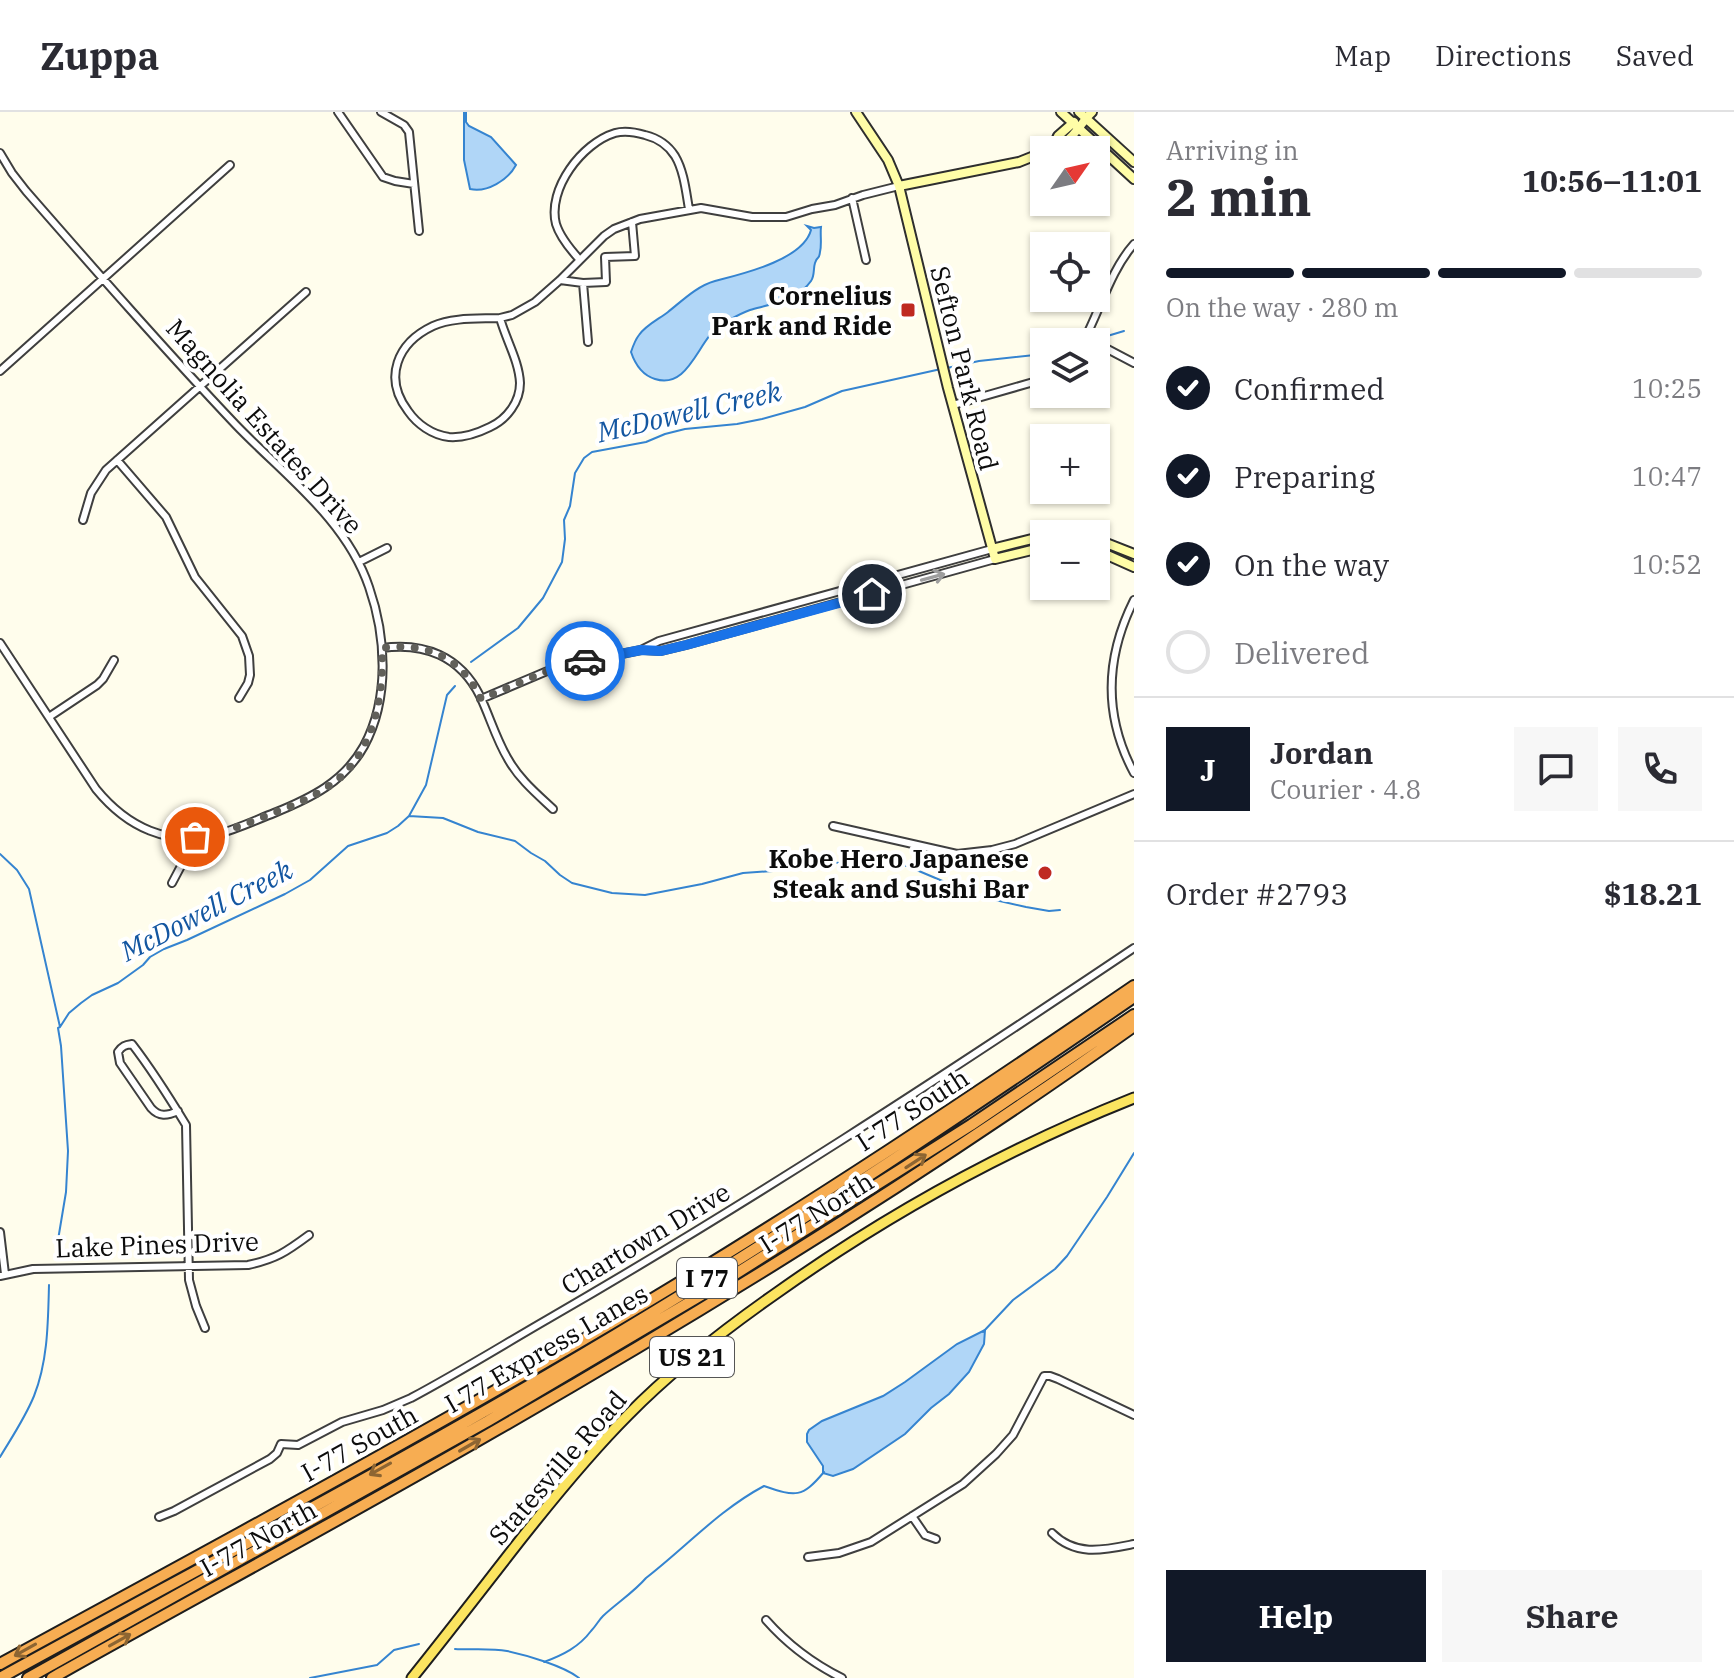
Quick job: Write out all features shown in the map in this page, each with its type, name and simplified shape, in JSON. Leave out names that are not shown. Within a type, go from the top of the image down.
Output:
[{"type":"highway","name":"I-77 South","points":[[0,1664],[544,1363],[916,1135],[1134,986]]},
{"type":"highway","name":"I 77 Express Lanes","points":[[0,1678],[472,1418],[660,1307],[910,1149],[1134,997]]},
{"type":"highway","name":"I 77 Express Lanes","points":[[28,1678],[563,1378],[820,1222],[1014,1097],[1134,1015]]},
{"type":"highway","name":"I-77 North","points":[[52,1678],[449,1457],[643,1344],[923,1170],[1134,1026]]},
{"type":"highway","points":[[563,1378],[643,1344]]},
{"type":"highway","points":[[264,1533],[339,1479]]},
{"type":"main road","name":"Statesville Road","points":[[412,1678],[591,1454],[637,1406],[702,1348],[806,1272],[923,1200],[1029,1144],[1134,1098]]},
{"type":"street","points":[[338,112],[383,177],[414,184]]},
{"type":"street","points":[[381,112],[404,125],[409,132],[419,231]]},
{"type":"street","name":"Sefton Park Road","points":[[856,112],[888,160],[899,186],[995,559]]},
{"type":"street","points":[[1061,112],[1134,179]]},
{"type":"street","points":[[1068,136],[1086,114],[1134,162]]},
{"type":"street","points":[[579,259],[556,224],[555,202],[560,183],[573,165],[608,136],[625,131],[636,132],[667,146],[678,163],[689,209]]},
{"type":"street","name":"Magnolia Estates Drive","points":[[0,153],[26,191],[200,386],[326,515],[346,541],[359,562],[374,605],[382,648],[381,684],[371,731],[363,749],[345,773],[332,784],[312,797],[214,835],[184,837],[148,831],[112,808],[96,789],[0,643]]},
{"type":"street","points":[[500,318],[520,381],[508,414],[494,425],[465,436],[450,437],[422,426],[405,407],[396,388],[395,370],[401,353],[416,337],[435,325],[500,318],[528,306],[614,229],[689,209],[710,209],[752,217],[786,217],[899,186],[1019,162],[1030,157]]},
{"type":"street","points":[[0,371],[230,165]]},
{"type":"street","points":[[852,198],[866,260]]},
{"type":"street","points":[[560,280],[606,282],[605,257],[635,256],[632,222]]},
{"type":"street","points":[[1089,328],[1109,285],[1134,244]]},
{"type":"street","points":[[583,283],[588,342]]},
{"type":"street","points":[[83,520],[91,493],[106,470],[306,292]]},
{"type":"street","points":[[1110,350],[1134,363]]},
{"type":"street","points":[[953,405],[1030,383]]},
{"type":"street","points":[[117,460],[166,517],[195,577],[242,636],[249,656],[250,675],[239,698]]},
{"type":"street","points":[[641,650],[659,641],[1030,540]]},
{"type":"street","points":[[1110,545],[1134,554]]},
{"type":"street","points":[[359,562],[387,548]]},
{"type":"street","points":[[481,699],[567,665],[641,650],[661,651],[686,645],[1030,550]]},
{"type":"street","points":[[1110,556],[1134,567]]},
{"type":"street","points":[[1134,600],[1117,642],[1111,685],[1118,735],[1134,773]]},
{"type":"street","points":[[382,648],[409,646],[432,651],[463,671],[481,699],[510,762],[522,779],[553,809]]},
{"type":"street","points":[[49,717],[97,685],[114,660]]},
{"type":"street","points":[[833,826],[957,854],[1015,844],[1134,794]]},
{"type":"street","points":[[172,883],[181,866],[184,837]]},
{"type":"street","name":"Chartown Drive","points":[[159,1517],[270,1459],[281,1444],[298,1445],[342,1422],[411,1398],[582,1300],[810,1161],[1134,948]]},
{"type":"street","points":[[178,1111],[162,1115],[156,1113],[120,1063],[120,1048],[132,1044],[178,1111],[186,1125],[189,1280],[205,1328]]},
{"type":"street","points":[[0,1232],[2,1275]]},
{"type":"street","name":"Lake Pines Drive","points":[[2,1275],[33,1269],[248,1265],[283,1255],[309,1235]]},
{"type":"street","points":[[808,1557],[860,1547],[963,1484],[996,1454],[1018,1427],[1044,1376],[1058,1379],[1134,1415]]},
{"type":"street","points":[[912,1516],[925,1535],[936,1539]]},
{"type":"street","points":[[1052,1533],[1064,1543],[1091,1550],[1134,1544]]},
{"type":"street","points":[[766,1620],[807,1658],[842,1678]]},
{"type":"water","points":[[464,112],[469,126],[491,137],[516,165],[502,180],[490,187],[470,189],[464,160]]},
{"type":"water","points":[[807,226],[821,227],[821,246],[812,279],[806,287],[792,297],[747,311],[722,324],[677,377],[667,380],[646,375],[631,352],[645,328],[702,286],[755,270],[796,250],[806,241],[811,230]]},
{"type":"water","points":[[985,1330],[984,1344],[969,1372],[905,1434],[853,1469],[833,1476],[823,1473],[823,1466],[807,1442],[809,1430],[822,1421],[883,1396],[957,1344]]},
{"type":"waterway","name":"McDowell Creek","points":[[1110,335],[1124,331]]},
{"type":"waterway","name":"McDowell Creek","points":[[947,368],[1030,356]]},
{"type":"waterway","name":"McDowell Creek","points":[[471,662],[518,628],[543,598],[562,562],[564,520],[570,506],[575,473],[584,458],[592,452],[646,442],[685,429],[762,419],[805,407],[842,391],[941,369]]},
{"type":"waterway","name":"McDowell Creek","points":[[60,1027],[69,1013],[81,1003],[118,983],[150,957],[285,894],[310,880],[348,846],[387,833],[398,826],[409,816],[426,785],[447,695],[455,686]]},
{"type":"waterway","points":[[409,816],[443,818],[478,832],[515,841],[572,883],[612,893],[645,895],[743,873],[828,863],[877,862],[907,866],[978,896],[1049,911],[1060,910]]},
{"type":"waterway","name":"McDowell Creek","points":[[0,854],[17,870],[29,889],[60,1027],[68,1151],[66,1192],[56,1252]]},
{"type":"waterway","points":[[983,1332],[1013,1300],[1055,1269],[1067,1256],[1134,1153]]},
{"type":"waterway","name":"McDowell Creek","points":[[0,1457],[27,1412],[39,1383],[46,1341],[49,1285]]},
{"type":"waterway","points":[[544,1662],[581,1642],[603,1616],[717,1517],[764,1486],[798,1493],[810,1487],[824,1472]]},
{"type":"waterway","points":[[310,1678],[377,1665],[394,1650],[419,1644]]},
{"type":"waterway","points":[[455,1649],[515,1653],[555,1665],[579,1678]]},
{"type":"way so far","points":[[195,837],[224,832],[299,803],[319,793],[345,773],[363,749],[371,731],[381,684],[382,648],[409,646],[443,656],[463,671],[481,699],[552,669],[585,661]]},
{"type":"place","name":"Cornelius Park and Ride","points":[[908,310]]},
{"type":"place","name":"Kobe Hero Japanese Steak and Sushi Bar","points":[[1045,873]]},
{"type":"route","points":[[585,661],[641,650],[661,651],[872,594]]}]
